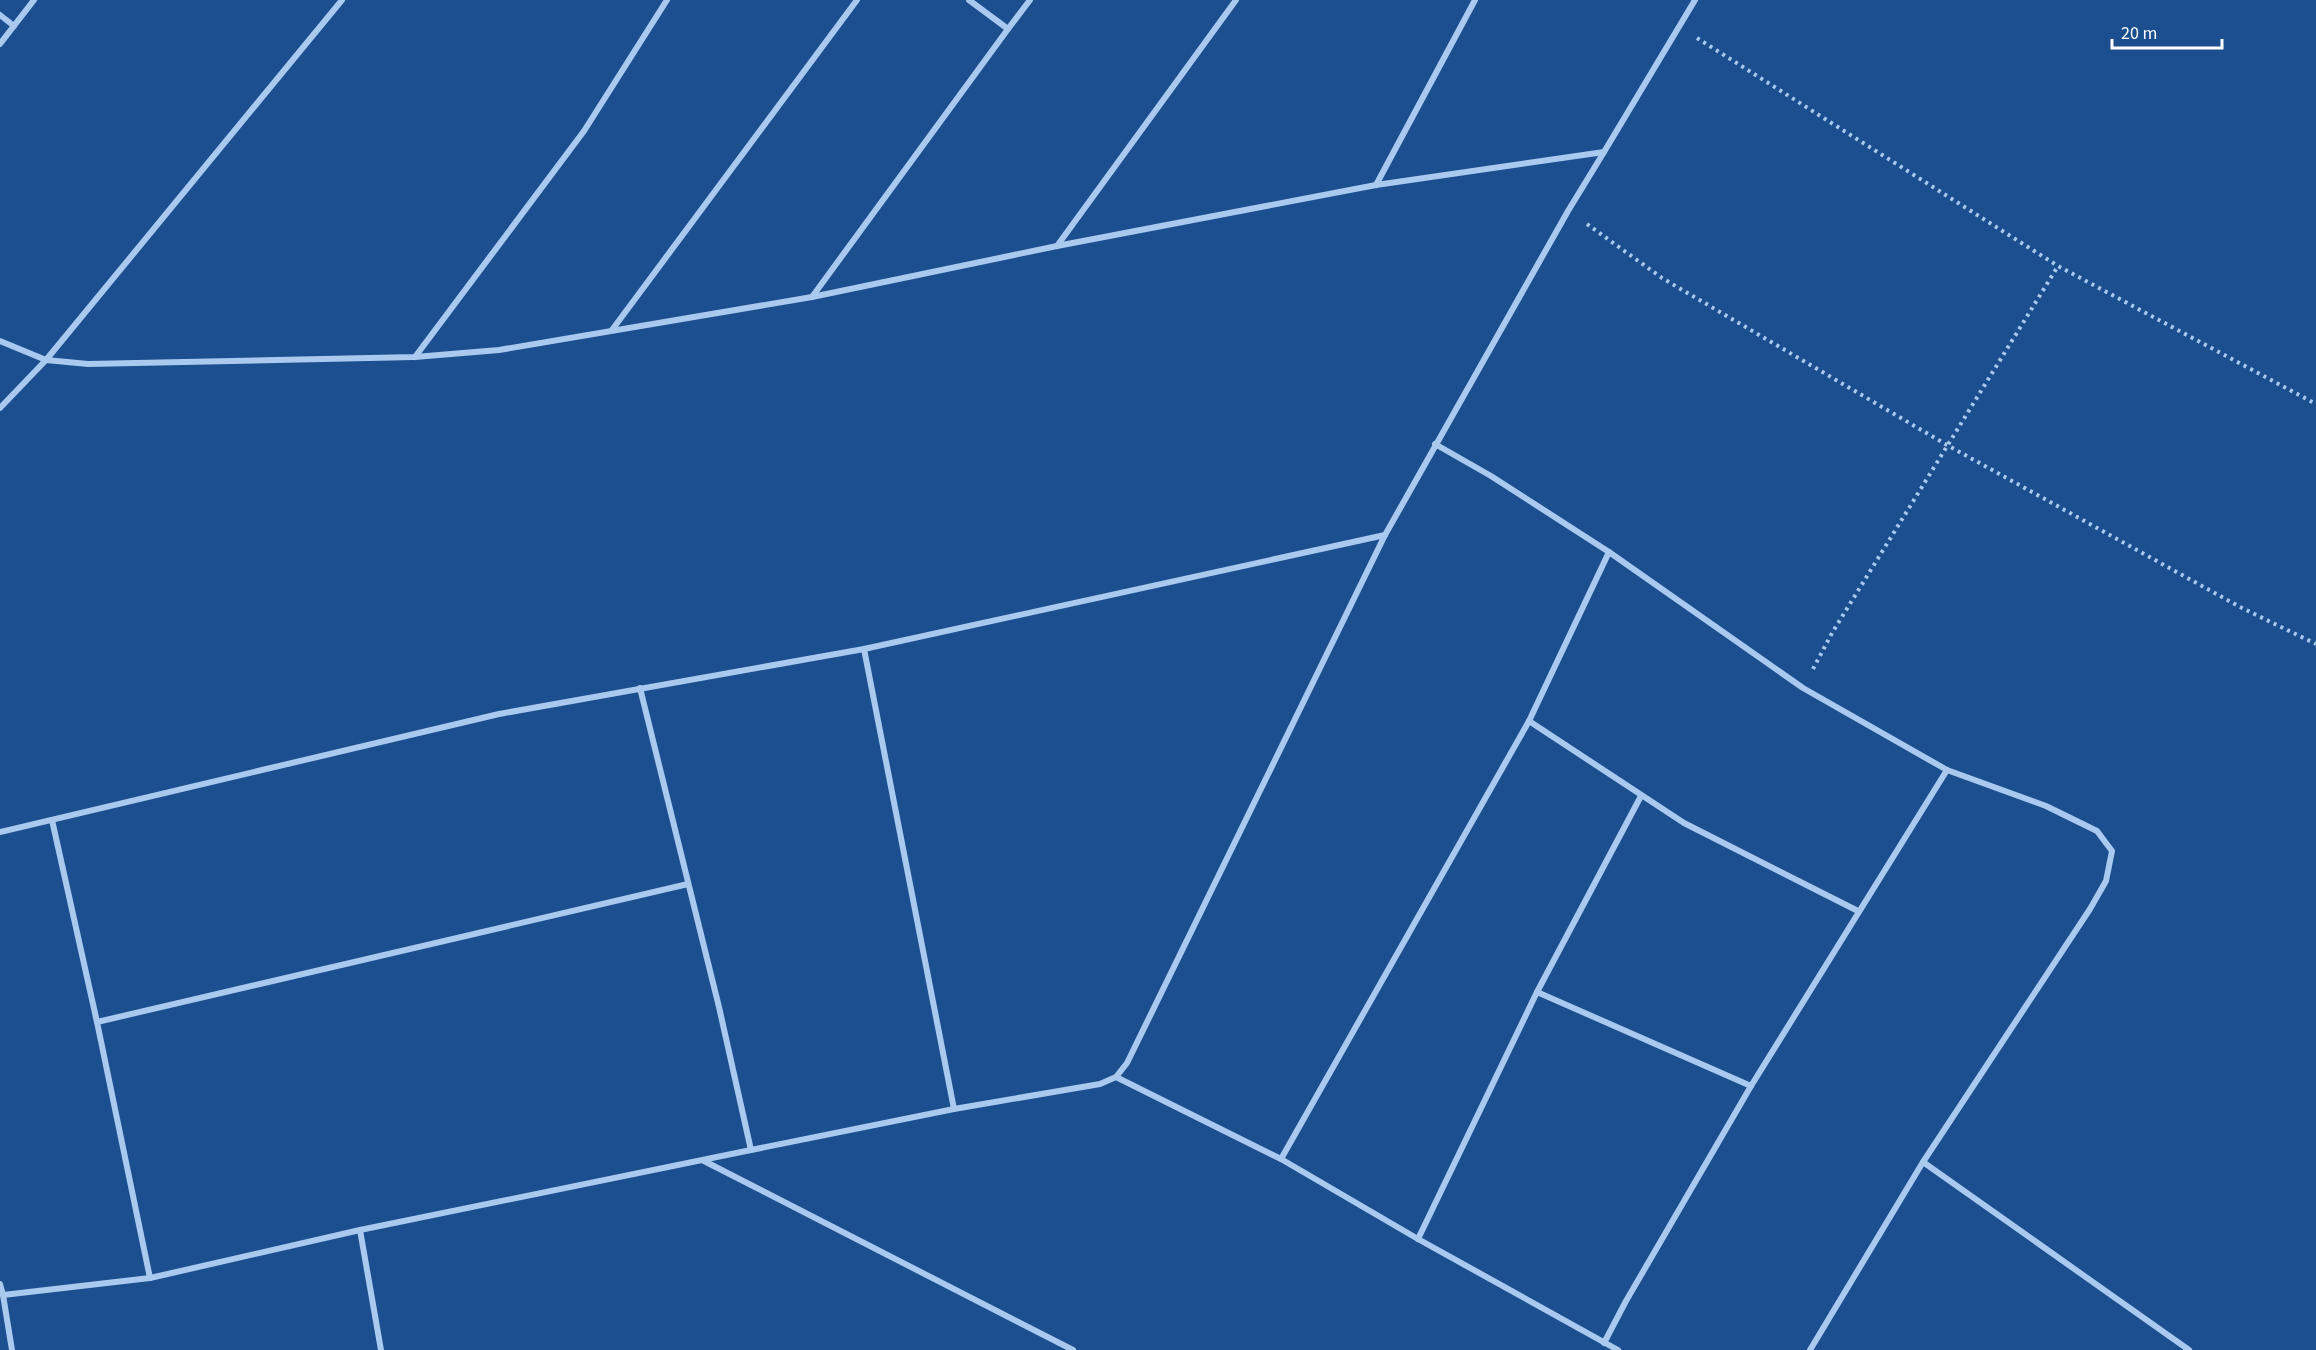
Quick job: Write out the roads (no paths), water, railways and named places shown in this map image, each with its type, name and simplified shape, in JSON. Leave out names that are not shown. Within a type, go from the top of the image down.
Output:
[{"type":"street","points":[[0,44],[34,0]]},
{"type":"street","points":[[0,408],[46,360],[342,0]]},
{"type":"street","points":[[415,357],[584,131],[668,0]]},
{"type":"street","points":[[611,330],[857,0]]},
{"type":"street","points":[[969,0],[1008,29]]},
{"type":"street","points":[[812,297],[1029,0]]},
{"type":"street","points":[[1057,246],[1236,0]]},
{"type":"street","points":[[1376,186],[1475,0]]},
{"type":"street","points":[[3,1295],[150,1278],[360,1230],[954,1109],[1100,1084],[1116,1077],[1127,1063],[1385,535],[1568,211],[1695,0]]},
{"type":"street","points":[[0,15],[14,26]]},
{"type":"street","points":[[0,341],[46,360],[88,364],[415,357],[499,350],[812,297],[1057,246],[1376,186],[1604,152]]},
{"type":"street","points":[[1435,444],[1491,476],[1609,552],[1803,688],[1947,770],[2057,811],[2097,831],[2112,851],[2106,881],[2090,909],[1923,1162],[1810,1350]]},
{"type":"street","points":[[0,832],[499,714],[864,649],[1385,535]]},
{"type":"street","points":[[1281,1159],[1529,721],[1609,552]]},
{"type":"street","points":[[864,649],[954,1109]]},
{"type":"street","points":[[640,688],[751,1150]]},
{"type":"street","points":[[1529,721],[1684,823],[1858,911]]},
{"type":"street","points":[[1604,1343],[1626,1300],[1751,1086],[1947,770]]},
{"type":"street","points":[[1418,1239],[1537,992],[1641,796]]},
{"type":"street","points":[[51,820],[97,1022],[150,1278]]},
{"type":"street","points":[[97,1022],[688,884]]},
{"type":"street","points":[[1537,992],[1751,1086]]},
{"type":"street","points":[[1116,1077],[1281,1159],[1418,1239],[1618,1350]]},
{"type":"street","points":[[704,1160],[1073,1350]]},
{"type":"street","points":[[1923,1162],[2189,1350]]},
{"type":"street","points":[[360,1230],[381,1350]]},
{"type":"street","points":[[0,1284],[12,1350]]}]
